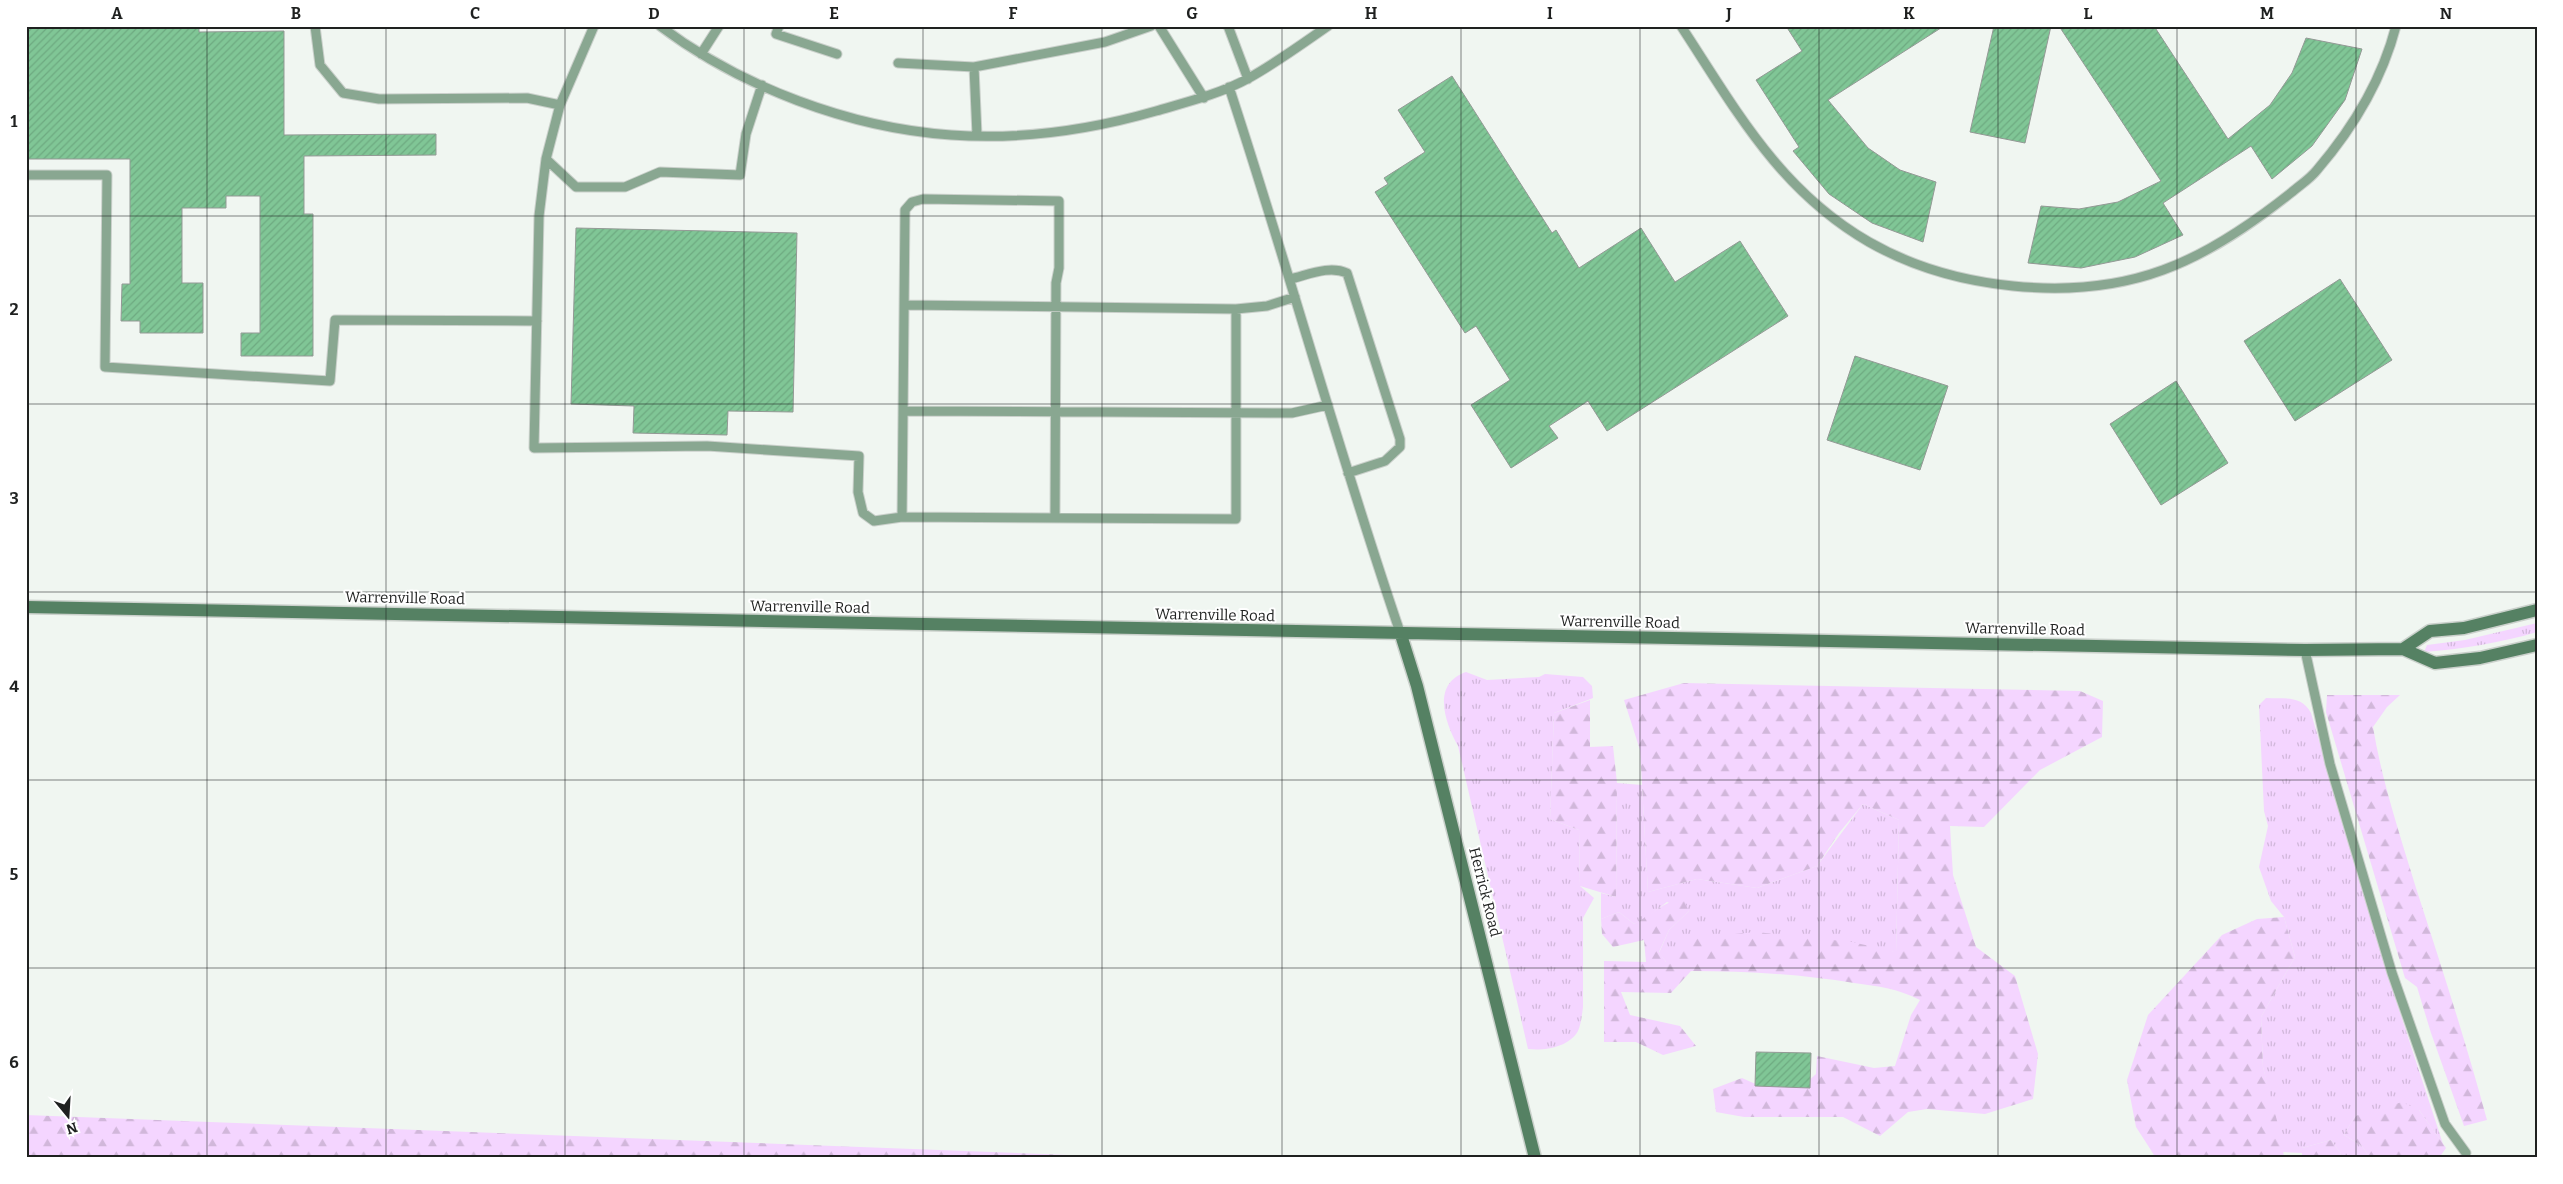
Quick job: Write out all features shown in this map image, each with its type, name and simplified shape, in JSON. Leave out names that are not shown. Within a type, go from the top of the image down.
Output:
[{"type":"main road","name":"Warrenville Road","points":[[26,607],[1402,635],[2305,650],[2403,648],[2435,663],[2480,658],[2537,645]]},
{"type":"main road","name":"Warrenville Road","points":[[2403,648],[2430,632],[2464,628],[2537,610]]},
{"type":"main road","name":"Herrick Road","points":[[1402,635],[1417,686],[1535,1158]]},
{"type":"lane","points":[[315,26],[320,65],[343,93],[379,99],[527,98],[560,106]]},
{"type":"lane","points":[[594,26],[560,106],[546,159],[539,216],[534,448],[707,446],[859,456],[858,492],[863,513],[874,521],[902,517],[1236,519],[1236,309]]},
{"type":"lane","points":[[660,26],[702,54],[762,85],[808,103],[886,125],[950,135],[1069,131],[1136,117],[1204,98],[1248,79],[1328,26]]},
{"type":"lane","points":[[702,54],[718,26]]},
{"type":"lane","points":[[779,26],[776,34],[837,54]]},
{"type":"lane","points":[[898,63],[974,67],[1105,42],[1151,26]]},
{"type":"lane","points":[[1158,26],[1204,98]]},
{"type":"lane","points":[[1228,26],[1248,79]]},
{"type":"lane","points":[[1681,26],[1767,154],[1789,180],[1845,227],[1902,259],[1976,282],[2057,288],[2114,283],[2161,271],[2196,256],[2243,228],[2279,202],[2316,172],[2348,130],[2371,94],[2392,44],[2396,26]]},
{"type":"lane","points":[[974,67],[977,135]]},
{"type":"lane","points":[[546,159],[576,187],[625,187],[660,172],[740,174],[746,134],[762,85]]},
{"type":"lane","points":[[1229,87],[1290,279],[1348,473],[1402,635]]},
{"type":"lane","points":[[26,175],[107,175],[106,367],[330,382],[335,320],[537,321]]},
{"type":"lane","points":[[902,517],[905,210],[912,202],[923,199],[1059,201],[1059,268],[1056,282],[1055,518]]},
{"type":"lane","points":[[1290,279],[1329,270],[1339,270],[1346,273],[1400,439],[1400,447],[1395,454],[1385,461],[1348,473]]},
{"type":"lane","points":[[904,305],[1236,309],[1267,306],[1295,297]]},
{"type":"lane","points":[[903,411],[1292,413],[1328,405]]},
{"type":"lane","points":[[2305,650],[2330,764],[2392,973],[2445,1124],[2466,1153]]},
{"type":"green space","points":[[2537,623],[2537,632],[2523,636],[2481,645],[2424,652],[2427,645],[2465,640]]},
{"type":"green space","points":[[1466,672],[1487,680],[1539,677],[1545,674],[1583,677],[1592,686],[1593,698],[1554,713],[1550,819],[1579,830],[1580,886],[1594,898],[1583,918],[1583,1007],[1580,1025],[1578,1031],[1569,1041],[1556,1047],[1528,1049],[1458,746],[1446,716],[1444,705],[1448,685],[1455,678]]},
{"type":"green space","points":[[1684,683],[2080,691],[2103,701],[2102,737],[2040,770],[1984,827],[1950,826],[1953,875],[1976,947],[2015,976],[2038,1054],[2033,1099],[1985,1114],[1927,1109],[1908,1112],[1880,1136],[1843,1117],[1744,1117],[1716,1112],[1713,1089],[1742,1078],[1760,1086],[1805,1084],[1816,1074],[1817,1056],[1874,1068],[1895,1066],[1911,1015],[1920,1000],[1888,988],[1813,977],[1691,971],[1671,993],[1621,992],[1630,1015],[1680,1026],[1696,1046],[1663,1055],[1636,1042],[1604,1042],[1604,961],[1646,962],[1644,940],[1613,947],[1602,934],[1601,919],[1619,912],[1634,924],[1663,906],[1683,898],[1689,911],[1669,930],[1659,952],[1666,962],[1681,939],[1756,932],[1852,942],[1896,952],[1899,820],[1863,804],[1839,833],[1817,866],[1757,888],[1697,879],[1648,892],[1640,750],[1624,700]]},
{"type":"green space","points":[[2327,695],[2400,695],[2387,707],[2373,727],[2377,748],[2386,788],[2487,1120],[2464,1126],[2417,987],[2405,978],[2326,712]]},
{"type":"green space","points":[[2266,698],[2286,698],[2298,701],[2303,703],[2311,713],[2389,979],[2443,1144],[2419,1110],[2355,1116],[2344,1135],[2362,1146],[2370,1158],[2344,1158],[2331,1140],[2302,1148],[2302,1153],[2283,1152],[2263,1067],[2261,1017],[2295,957],[2284,917],[2271,901],[2259,867],[2268,826],[2264,811],[2259,705]]},
{"type":"green space","points":[[1590,700],[1590,747],[1613,746],[1617,783],[1616,897],[1580,886],[1579,830],[1550,819],[1554,713]]},
{"type":"green space","points":[[1617,783],[1642,785],[1648,892],[1697,879],[1757,888],[1817,866],[1863,804],[1899,820],[1896,953],[1891,951],[1667,963],[1659,953],[1669,930],[1689,911],[1667,902],[1646,918],[1634,924],[1619,912],[1601,919],[1601,893],[1616,897]]},
{"type":"green space","points":[[2284,917],[2295,957],[2261,1017],[2263,1067],[2282,1140],[2284,1158],[2156,1158],[2136,1127],[2127,1080],[2148,1015],[2222,935],[2257,919]]},
{"type":"green space","points":[[2402,1102],[2419,1110],[2446,1148],[2439,1158],[2370,1158],[2362,1146],[2344,1135],[2355,1116]]},
{"type":"green space","points":[[26,1115],[1147,1158],[26,1158]]},
{"type":"green space","points":[[2331,1140],[2344,1158],[2302,1158],[2302,1148]]},
{"type":"building","points":[[26,26],[199,26],[199,32],[284,31],[284,135],[436,134],[436,155],[304,156],[304,214],[313,214],[313,356],[241,356],[241,333],[260,333],[260,196],[226,196],[226,208],[182,208],[182,283],[203,283],[203,333],[140,333],[140,321],[121,321],[122,284],[130,284],[130,159],[26,159]]},
{"type":"building","points":[[1786,26],[1944,26],[1828,100],[1868,148],[1900,170],[1936,182],[1923,242],[1872,223],[1829,194],[1793,151],[1799,147],[1756,80],[1802,51]]},
{"type":"building","points":[[1994,26],[2051,26],[2025,143],[1970,132]]},
{"type":"building","points":[[2059,26],[2154,26],[2228,139],[2270,105],[2292,73],[2306,38],[2362,49],[2345,100],[2312,146],[2272,179],[2251,146],[2163,203],[2183,235],[2135,257],[2081,268],[2028,263],[2041,206],[2079,209],[2118,202],[2161,181]]},
{"type":"building","points":[[1452,76],[1552,233],[1556,230],[1579,268],[1641,228],[1675,282],[1740,241],[1788,316],[1607,431],[1588,401],[1549,426],[1558,438],[1511,468],[1471,405],[1510,380],[1476,326],[1465,333],[1375,192],[1388,184],[1384,178],[1425,152],[1398,110]]},
{"type":"building","points":[[576,228],[797,233],[793,412],[728,411],[727,435],[633,433],[634,406],[571,404]]},
{"type":"building","points":[[2340,279],[2392,360],[2295,421],[2244,341]]},
{"type":"building","points":[[1855,356],[1948,386],[1920,470],[1827,440]]},
{"type":"building","points":[[2176,381],[2228,463],[2161,505],[2110,424]]},
{"type":"building","points":[[1756,1052],[1811,1053],[1810,1088],[1755,1086]]}]
